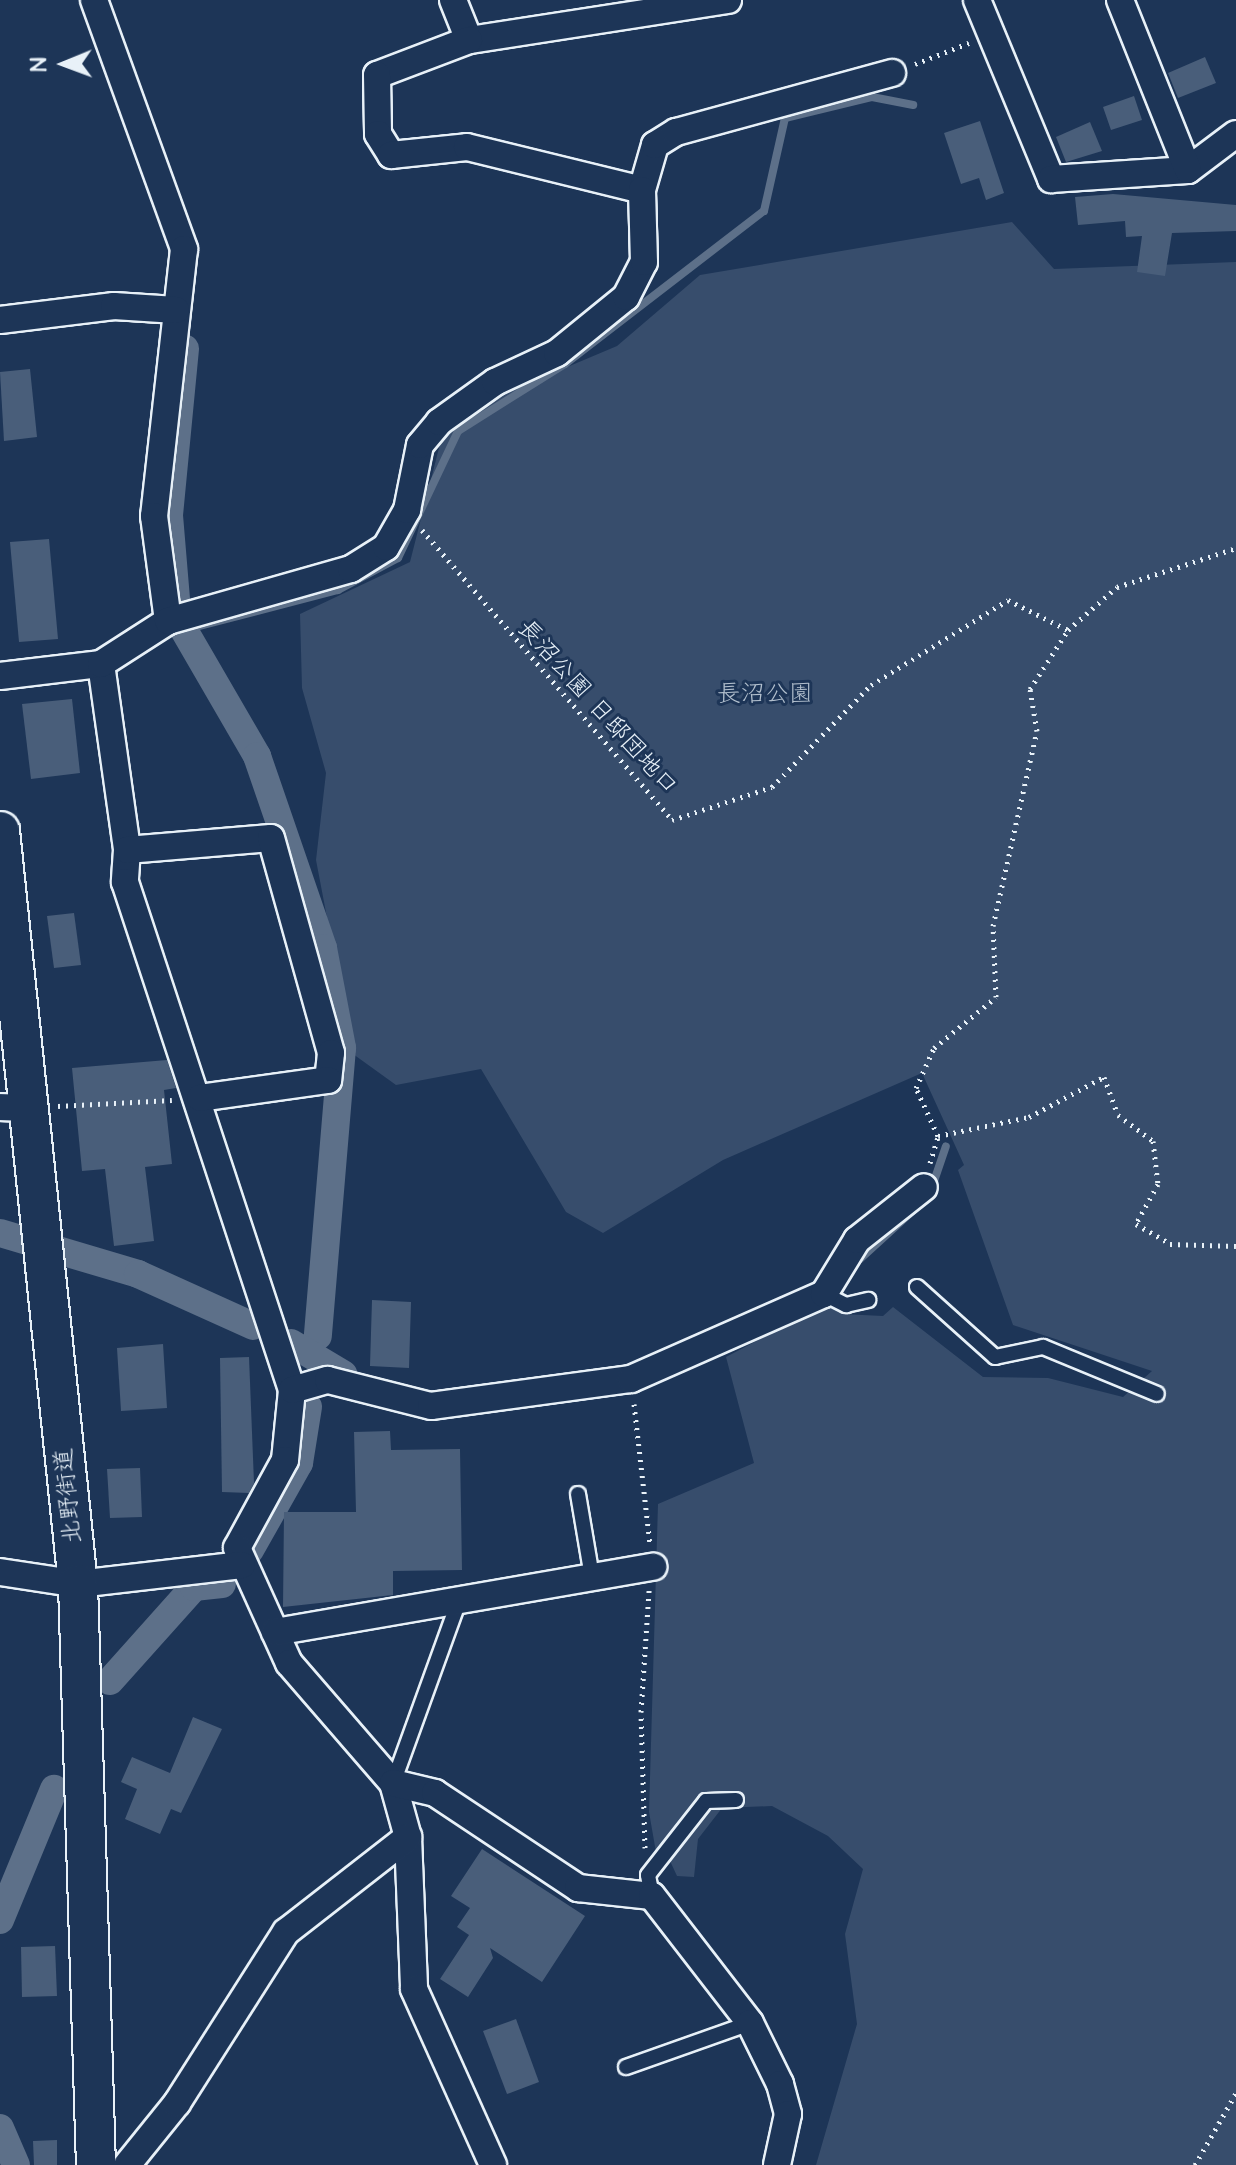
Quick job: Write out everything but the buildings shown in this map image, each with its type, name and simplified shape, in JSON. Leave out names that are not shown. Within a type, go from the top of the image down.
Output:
[{"type":"main road","name":"北野街道","points":[[0,831],[15,1107],[78,1584],[96,2165]]},
{"type":"street","points":[[94,0],[184,249],[154,516],[168,621]]},
{"type":"street","points":[[453,0],[469,40]]},
{"type":"street","points":[[977,0],[1051,179],[1188,170],[1236,134]]},
{"type":"street","points":[[1120,0],[1188,170]]},
{"type":"street","points":[[642,190],[467,147],[391,155],[378,134],[377,75],[469,40],[586,11],[715,1]]},
{"type":"street","points":[[0,676],[101,664],[168,621],[351,569],[386,547],[407,510],[420,445],[439,422],[495,382],[557,353],[626,297],[644,262],[642,190],[655,145],[676,132],[892,73]]},
{"type":"street","points":[[0,320],[114,306],[176,310]]},
{"type":"street","points":[[101,664],[127,850],[125,882],[200,1098],[292,1390],[285,1460],[237,1548],[242,1565],[275,1632],[316,1698],[393,1783],[408,1837],[414,1989],[493,2165]]},
{"type":"street","points":[[127,850],[271,838],[331,1053],[328,1080],[200,1098]]},
{"type":"street","points":[[292,1390],[328,1380],[431,1406],[631,1379],[747,1333],[824,1294],[857,1240],[924,1187]]},
{"type":"street","points":[[0,1572],[78,1584],[242,1565]]},
{"type":"street","points":[[275,1632],[653,1567]]},
{"type":"street","points":[[393,1783],[435,1793],[578,1888],[650,1886],[750,2023],[788,2114],[777,2165]]},
{"type":"street","points":[[127,2165],[177,2103],[286,1932],[408,1837]]},
{"type":"lane","points":[[917,1287],[995,1357],[1043,1347],[1157,1394]]},
{"type":"lane","points":[[824,1294],[846,1305],[868,1300]]},
{"type":"lane","points":[[578,1494],[592,1577]]},
{"type":"lane","points":[[393,1783],[459,1601]]},
{"type":"lane","points":[[650,1886],[706,1801],[736,1800]]},
{"type":"lane","points":[[626,2067],[750,2023]]},
{"type":"path","points":[[892,73],[991,35]]},
{"type":"path","name":"長沼公園 日邸団地口","points":[[407,510],[480,605],[672,820],[772,787],[871,685],[1008,600],[1068,630]]},
{"type":"path","points":[[924,1187],[938,1136],[916,1088],[934,1048],[996,997],[993,926],[1037,731],[1030,689],[1068,630],[1117,587],[1236,548]]},
{"type":"path","points":[[938,1136],[1029,1117],[1104,1077],[1118,1115],[1153,1141],[1158,1184],[1136,1224],[1170,1244],[1236,1246]]},
{"type":"path","points":[[15,1107],[200,1098]]},
{"type":"path","points":[[631,1379],[653,1567],[641,1712],[650,1886]]},
{"type":"path","points":[[1195,2165],[1236,2093]]},
{"type":"green space","name":"長沼公園","points":[[1012,222],[1054,269],[1236,262],[1236,2165],[816,2165],[857,2024],[845,1934],[863,1869],[828,1836],[772,1806],[722,1808],[698,1839],[694,1877],[677,1876],[664,1848],[657,1858],[649,1812],[658,1504],[754,1463],[726,1357],[828,1303],[842,1314],[883,1316],[893,1307],[983,1377],[1048,1378],[1123,1397],[1152,1371],[1013,1325],[958,1170],[964,1165],[922,1073],[723,1160],[603,1233],[566,1212],[481,1069],[396,1085],[353,1054],[316,860],[326,773],[302,688],[300,614],[410,562],[442,436],[482,403],[617,346],[700,275]]},
{"type":"waterway","points":[[188,629],[338,590],[398,558],[458,431],[565,364],[764,211],[785,118],[872,97],[913,105]]},
{"type":"waterway","points":[[176,599],[169,515],[185,349]]},
{"type":"waterway","points":[[184,630],[257,756],[323,948],[342,1048],[318,1336]]},
{"type":"waterway","points":[[931,1190],[946,1146]]},
{"type":"waterway","points":[[860,1259],[917,1207]]},
{"type":"waterway","points":[[0,1233],[138,1274],[253,1326]]},
{"type":"waterway","points":[[291,1343],[343,1374]]},
{"type":"waterway","points":[[250,1550],[299,1463],[308,1407]]},
{"type":"waterway","points":[[110,1681],[194,1587],[222,1584]]},
{"type":"waterway","points":[[0,1920],[54,1789]]},
{"type":"waterway","points":[[0,2128],[16,2165]]}]
